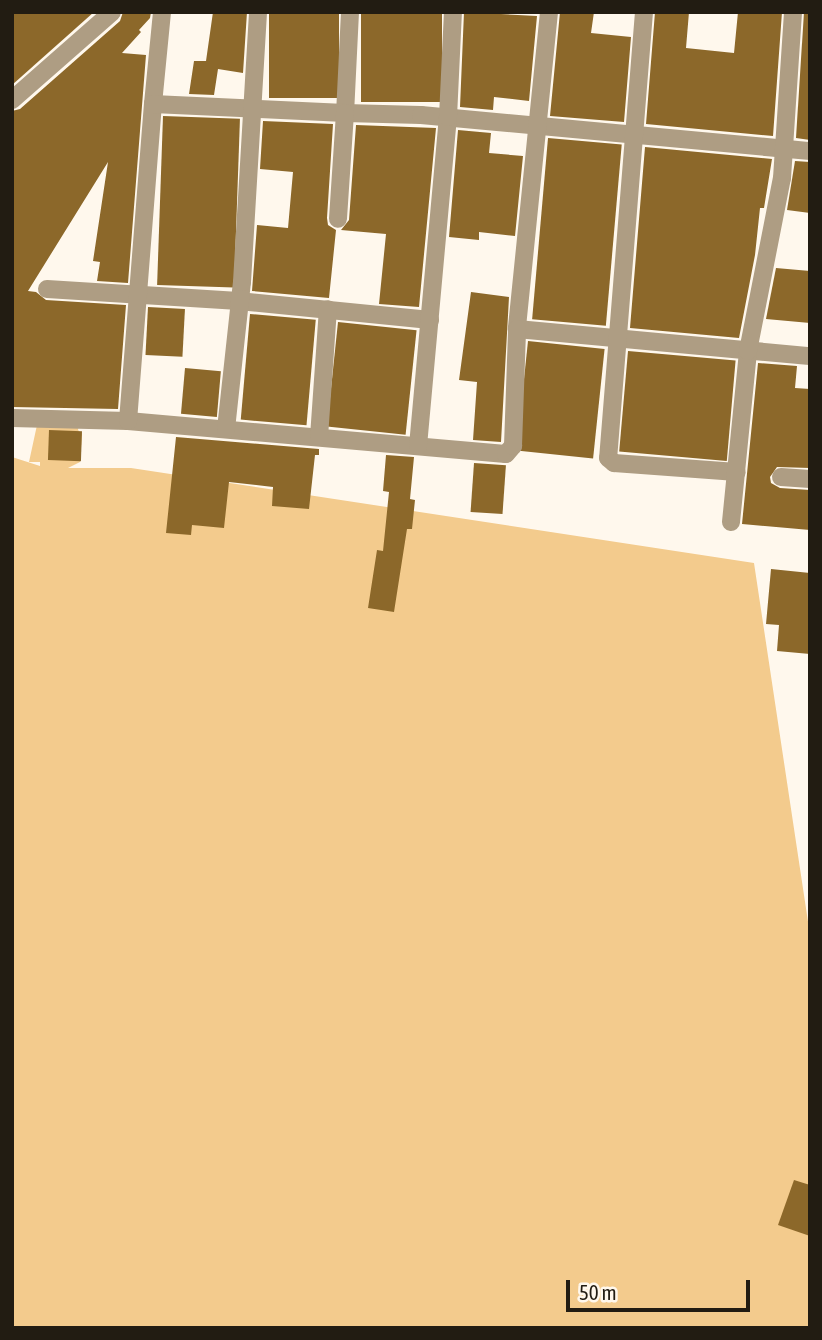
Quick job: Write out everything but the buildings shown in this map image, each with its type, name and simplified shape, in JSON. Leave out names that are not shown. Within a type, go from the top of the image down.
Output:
[{"type":"street","points":[[12,100],[112,12]]},
{"type":"street","points":[[128,421],[162,12]]},
{"type":"street","points":[[226,429],[239,301],[258,12]]},
{"type":"street","points":[[338,219],[350,12]]},
{"type":"street","points":[[418,446],[448,117],[453,12]]},
{"type":"street","points":[[12,418],[128,421],[510,452],[513,446],[517,329],[549,12]]},
{"type":"street","points":[[644,12],[617,340],[610,461],[737,472]]},
{"type":"street","points":[[731,522],[748,351],[782,178],[793,12]]},
{"type":"street","points":[[153,104],[448,117],[810,151]]},
{"type":"street","points":[[47,289],[239,301],[430,320]]},
{"type":"street","points":[[319,436],[328,309]]},
{"type":"street","points":[[517,329],[810,356]]},
{"type":"street","points":[[781,477],[810,479]]},
{"type":"shaded area","points":[[79,424],[78,430],[82,434],[80,462],[68,468],[131,468],[754,563],[810,935],[810,1328],[12,1328],[12,457],[40,466],[40,462],[29,462],[37,425]]}]
